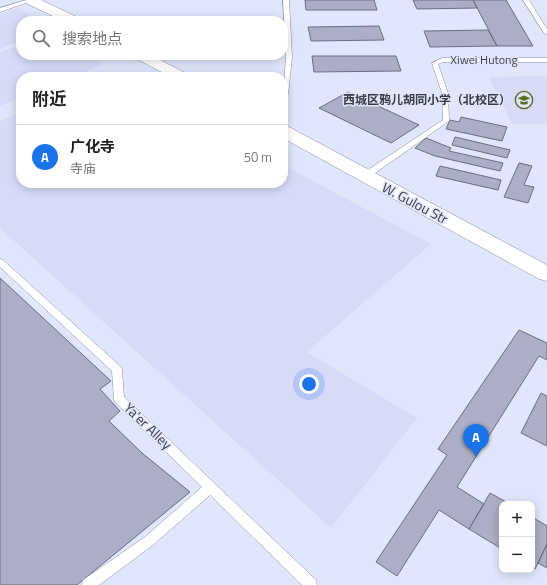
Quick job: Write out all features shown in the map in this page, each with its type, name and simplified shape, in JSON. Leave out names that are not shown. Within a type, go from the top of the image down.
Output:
[{"type":"main road","points":[[31,0],[64,16]]},
{"type":"main road","points":[[150,60],[172,72]]},
{"type":"main road","name":"W. Gulou Str","points":[[288,134],[547,274]]},
{"type":"lane","points":[[0,10],[31,0]]},
{"type":"lane","points":[[286,0],[287,16]]},
{"type":"lane","points":[[526,0],[547,33]]},
{"type":"lane","points":[[287,72],[289,57],[288,38]]},
{"type":"lane","name":"Xiwei Hutong","points":[[365,176],[446,121],[445,93],[435,63],[442,60],[547,60]]},
{"type":"lane","name":"Ya'er Alley","points":[[0,262],[117,370],[119,399],[311,585]]},
{"type":"lane","points":[[88,585],[149,540],[210,487]]},
{"type":"shaded area","points":[[19,8],[31,16],[16,16],[16,43],[0,49],[0,14]]},
{"type":"shaded area","points":[[16,47],[16,60],[95,60],[102,65],[84,72],[16,72],[16,99],[0,106],[0,52]]},
{"type":"shaded area","name":"西城区鸦儿胡同小学（北校区）","points":[[547,76],[547,124],[512,124],[489,77]]},
{"type":"shaded area","points":[[16,113],[16,188],[288,188],[288,168],[431,244],[307,352],[417,418],[331,528],[0,228],[0,121]]},
{"type":"building","points":[[305,0],[374,0],[377,10],[306,10]]},
{"type":"building","points":[[413,0],[473,0],[477,8],[417,9]]},
{"type":"building","points":[[473,0],[506,0],[533,46],[497,46]]},
{"type":"building","points":[[379,26],[384,40],[311,41],[308,27]]},
{"type":"building","points":[[488,30],[497,46],[430,47],[424,31]]},
{"type":"building","points":[[312,56],[396,56],[401,71],[314,72]]},
{"type":"building","points":[[348,92],[419,125],[391,143],[319,108]]},
{"type":"building","points":[[461,117],[507,127],[502,141],[446,129],[450,120],[459,122]]},
{"type":"building","points":[[455,137],[510,150],[507,158],[452,145]]},
{"type":"building","points":[[426,138],[451,148],[449,151],[503,163],[500,171],[435,156],[415,148]]},
{"type":"building","points":[[519,163],[532,166],[524,185],[534,187],[528,203],[504,197]]},
{"type":"building","points":[[440,166],[501,180],[498,190],[436,176]]},
{"type":"building","points":[[0,278],[111,381],[100,389],[120,411],[109,421],[142,453],[190,492],[77,585],[0,585]]},
{"type":"building","points":[[519,330],[547,343],[547,360],[539,356],[457,487],[484,504],[469,529],[439,510],[397,576],[376,562],[447,455],[438,449]]},
{"type":"building","points":[[541,393],[547,396],[547,446],[521,433]]},
{"type":"building","points":[[490,493],[505,501],[499,501],[499,547],[469,529]]},
{"type":"building","points":[[535,519],[547,526],[547,544],[535,569]]},
{"type":"building","points":[[547,544],[547,568],[538,563]]},
{"type":"place","name":"西城区鸦儿胡同小学（北校区）","points":[[524,100]]},
{"type":"place","name":"广化寺","points":[[476,457]]}]
